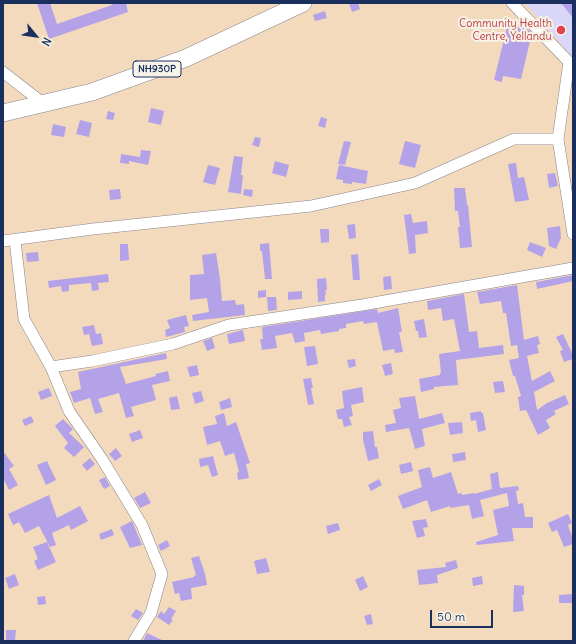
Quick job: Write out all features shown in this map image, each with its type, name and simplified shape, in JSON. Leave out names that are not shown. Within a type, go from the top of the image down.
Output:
[{"type":"highway","name":"NH930P","points":[[3,113],[92,92],[186,58],[303,3]]},
{"type":"street","points":[[512,3],[569,62],[558,139],[573,234]]},
{"type":"street","points":[[3,72],[44,104]]},
{"type":"street","points":[[3,241],[101,228],[311,206],[415,183],[514,139],[558,139]]},
{"type":"street","points":[[15,240],[24,319],[51,366],[69,411],[102,459],[142,525],[162,574],[150,613],[134,641]]},
{"type":"street","points":[[51,366],[92,361],[172,344],[228,325],[362,305],[573,268]]},
{"type":"shaded area","name":"Community Health Centre, Yellandu","points":[[525,3],[573,3],[573,57]]},
{"type":"building","points":[[37,3],[50,3],[57,24],[112,5],[111,3],[126,3],[128,12],[49,39]]},
{"type":"building","points":[[349,3],[358,3],[360,9],[352,12]]},
{"type":"building","points":[[561,3],[573,3],[573,18]]},
{"type":"building","points":[[325,11],[327,18],[315,21],[313,15]]},
{"type":"building","points":[[508,23],[526,28],[532,33],[521,79],[503,76],[502,82],[494,80]]},
{"type":"building","points":[[151,108],[164,111],[161,125],[148,122]]},
{"type":"building","points":[[108,111],[115,113],[113,120],[106,119]]},
{"type":"building","points":[[321,117],[327,119],[325,128],[318,126]]},
{"type":"building","points":[[80,120],[92,123],[89,137],[76,134]]},
{"type":"building","points":[[53,124],[66,127],[64,137],[51,135]]},
{"type":"building","points":[[255,137],[261,138],[259,147],[252,145]]},
{"type":"building","points":[[344,141],[351,142],[345,165],[338,164]]},
{"type":"building","points":[[405,141],[421,145],[415,168],[399,164]]},
{"type":"building","points":[[141,150],[151,151],[148,165],[129,161],[129,164],[120,163],[121,154],[140,157]]},
{"type":"building","points":[[234,156],[243,157],[241,194],[228,192]]},
{"type":"building","points":[[275,161],[289,165],[286,177],[272,173]]},
{"type":"building","points":[[516,163],[518,178],[524,177],[529,200],[515,202],[508,164]]},
{"type":"building","points":[[208,165],[220,168],[215,185],[203,182]]},
{"type":"building","points":[[339,165],[368,171],[366,184],[352,182],[352,184],[343,183],[343,180],[336,179]]},
{"type":"building","points":[[555,173],[558,186],[549,188],[547,174]]},
{"type":"building","points":[[454,188],[465,188],[472,247],[460,248],[458,227],[460,227],[458,211],[455,211]]},
{"type":"building","points":[[120,189],[121,199],[110,200],[109,190]]},
{"type":"building","points":[[244,189],[253,190],[252,197],[243,195]]},
{"type":"building","points":[[411,214],[413,223],[427,221],[428,233],[415,235],[416,253],[409,254],[404,215]]},
{"type":"building","points":[[355,224],[356,238],[349,239],[347,225]]},
{"type":"building","points":[[560,226],[561,238],[556,249],[549,246],[547,228]]},
{"type":"building","points":[[320,229],[329,229],[329,242],[321,243]]},
{"type":"building","points":[[530,242],[546,248],[542,257],[527,250]]},
{"type":"building","points":[[269,243],[272,279],[265,279],[260,244]]},
{"type":"building","points":[[120,244],[128,244],[129,260],[120,261]]},
{"type":"building","points":[[38,252],[39,261],[27,262],[26,253]]},
{"type":"building","points":[[216,253],[222,301],[235,300],[236,305],[244,304],[245,315],[193,321],[192,315],[209,312],[207,298],[190,300],[190,275],[204,274],[202,255]]},
{"type":"building","points":[[358,254],[360,280],[353,280],[351,255]]},
{"type":"building","points":[[108,274],[109,282],[98,283],[99,290],[92,291],[91,283],[69,285],[69,291],[62,292],[61,286],[49,288],[48,281]]},
{"type":"building","points":[[573,275],[573,281],[537,289],[536,282]]},
{"type":"building","points":[[391,276],[392,289],[384,290],[383,277]]},
{"type":"building","points":[[326,278],[327,290],[325,290],[325,301],[318,302],[317,279]]},
{"type":"building","points":[[517,285],[524,340],[538,336],[540,344],[537,345],[539,353],[527,356],[532,381],[550,371],[555,381],[534,392],[537,410],[547,403],[565,395],[569,404],[554,411],[556,414],[546,420],[550,428],[538,435],[526,410],[520,411],[518,397],[521,396],[515,376],[513,376],[509,360],[519,358],[517,345],[511,346],[506,313],[503,313],[501,301],[480,304],[477,292]]},
{"type":"building","points":[[266,290],[266,297],[258,298],[258,291]]},
{"type":"building","points":[[302,291],[302,299],[288,300],[288,292]]},
{"type":"building","points":[[464,294],[469,332],[477,331],[479,348],[503,345],[504,354],[456,360],[458,385],[434,387],[434,389],[421,392],[419,379],[440,375],[441,373],[439,354],[460,351],[454,319],[443,321],[441,308],[428,310],[427,301]]},
{"type":"building","points":[[267,297],[276,297],[277,310],[268,311]]},
{"type":"building","points":[[398,308],[402,332],[399,332],[403,352],[395,353],[394,349],[383,351],[377,322],[364,324],[363,321],[346,324],[346,328],[339,329],[339,331],[321,334],[320,330],[304,333],[305,341],[295,343],[292,333],[275,336],[277,348],[262,350],[260,339],[263,339],[262,327],[377,309],[378,313]]},
{"type":"building","points":[[186,315],[189,326],[184,327],[185,332],[166,337],[165,330],[170,328],[167,320]]},
{"type":"building","points":[[424,319],[427,337],[419,338],[414,321]]},
{"type":"building","points":[[94,325],[96,334],[101,333],[103,344],[92,346],[89,334],[84,335],[82,327]]},
{"type":"building","points":[[243,330],[245,341],[229,344],[227,334]]},
{"type":"building","points":[[563,334],[573,355],[573,359],[564,362],[560,351],[563,350],[556,337]]},
{"type":"building","points":[[212,338],[215,348],[207,351],[203,341]]},
{"type":"building","points":[[315,346],[318,364],[307,366],[304,347]]},
{"type":"building","points":[[166,353],[167,359],[120,367],[126,384],[156,376],[155,374],[168,371],[170,381],[152,385],[156,400],[131,407],[134,416],[126,418],[119,393],[98,399],[103,412],[95,414],[90,398],[74,403],[70,392],[81,389],[78,372]]},
{"type":"building","points":[[355,359],[356,366],[349,368],[347,360]]},
{"type":"building","points":[[391,363],[393,374],[385,376],[382,365]]},
{"type":"building","points":[[197,365],[199,375],[190,377],[187,367]]},
{"type":"building","points":[[311,378],[314,404],[308,405],[303,379]]},
{"type":"building","points":[[503,381],[505,392],[495,393],[493,382]]},
{"type":"building","points":[[362,387],[364,402],[351,405],[353,416],[349,417],[352,425],[344,427],[342,419],[338,419],[336,410],[344,408],[342,391]]},
{"type":"building","points":[[49,388],[52,396],[41,400],[38,392]]},
{"type":"building","points":[[201,391],[204,401],[195,404],[192,393]]},
{"type":"building","points":[[177,396],[180,409],[171,410],[169,398]]},
{"type":"building","points":[[415,396],[419,419],[442,413],[445,423],[422,429],[425,446],[415,449],[409,428],[386,432],[385,425],[396,423],[393,410],[401,408],[399,398]]},
{"type":"building","points":[[230,398],[232,407],[221,410],[219,402]]},
{"type":"building","points":[[481,411],[481,413],[483,413],[486,430],[478,432],[476,420],[471,421],[470,413]]},
{"type":"building","points":[[224,413],[227,426],[236,422],[250,463],[246,464],[249,478],[238,480],[237,473],[239,472],[234,453],[225,456],[220,441],[207,445],[203,427],[217,424],[215,416]]},
{"type":"building","points":[[31,416],[34,422],[25,426],[22,420]]},
{"type":"building","points":[[63,419],[73,429],[69,433],[84,447],[74,457],[64,448],[68,443],[55,426]]},
{"type":"building","points":[[462,422],[463,433],[450,435],[448,423]]},
{"type":"building","points":[[140,430],[143,438],[132,442],[129,434]]},
{"type":"building","points":[[373,431],[375,447],[377,447],[379,458],[368,461],[363,440],[363,432]]},
{"type":"building","points":[[116,448],[122,456],[115,461],[109,454]]},
{"type":"building","points":[[3,451],[14,466],[9,469],[18,485],[9,490],[3,480]]},
{"type":"building","points":[[465,452],[466,460],[453,462],[452,454]]},
{"type":"building","points":[[213,456],[218,475],[212,477],[208,465],[200,467],[199,459]]},
{"type":"building","points":[[90,458],[95,464],[87,471],[82,465]]},
{"type":"building","points":[[47,461],[56,480],[46,485],[37,465]]},
{"type":"building","points":[[411,462],[413,471],[401,474],[399,465]]},
{"type":"building","points":[[430,467],[433,478],[451,472],[458,494],[462,493],[462,495],[474,494],[492,489],[490,474],[498,472],[500,488],[518,486],[519,490],[516,491],[518,504],[523,503],[525,517],[533,517],[533,528],[512,528],[514,541],[477,545],[476,542],[498,535],[493,510],[509,506],[507,493],[480,500],[484,516],[472,519],[469,505],[450,508],[450,506],[431,512],[427,500],[403,509],[398,496],[422,487],[418,470]]},
{"type":"building","points":[[105,477],[110,486],[104,489],[99,480]]},
{"type":"building","points":[[379,479],[382,485],[371,491],[368,485]]},
{"type":"building","points":[[145,492],[151,503],[140,508],[134,498]]},
{"type":"building","points":[[49,495],[57,518],[80,506],[88,521],[71,530],[69,525],[52,533],[56,545],[50,547],[39,526],[25,533],[19,522],[13,525],[8,514]]},
{"type":"building","points":[[568,514],[572,523],[568,525],[573,539],[573,544],[564,547],[557,530],[552,532],[548,523]]},
{"type":"building","points":[[426,519],[428,527],[423,528],[425,536],[417,538],[412,521]]},
{"type":"building","points":[[132,521],[142,545],[130,548],[120,527]]},
{"type":"building","points":[[338,523],[340,530],[328,534],[326,526]]},
{"type":"building","points":[[112,529],[114,535],[101,540],[99,534]]},
{"type":"building","points":[[167,540],[170,546],[161,551],[158,545]]},
{"type":"building","points":[[47,542],[56,562],[38,570],[34,561],[38,559],[33,547]]},
{"type":"building","points":[[199,556],[207,585],[191,588],[192,599],[181,601],[179,593],[175,594],[172,582],[194,577],[196,575],[191,558]]},
{"type":"building","points":[[266,558],[270,572],[257,574],[254,561]]},
{"type":"building","points":[[456,560],[458,568],[437,575],[438,583],[419,585],[417,570],[446,567],[445,563]]},
{"type":"building","points":[[15,574],[19,585],[9,589],[5,578]]},
{"type":"building","points":[[363,576],[368,587],[360,591],[355,580]]},
{"type":"building","points":[[482,576],[483,584],[473,586],[472,578]]},
{"type":"building","points":[[514,585],[524,586],[524,595],[522,595],[524,611],[513,612]]},
{"type":"building","points":[[572,594],[572,603],[559,603],[559,595]]},
{"type":"building","points":[[45,596],[46,604],[38,605],[37,597]]},
{"type":"building","points":[[169,607],[176,611],[171,619],[173,620],[169,625],[157,617],[161,611],[164,614]]},
{"type":"building","points":[[136,609],[143,613],[138,620],[131,616]]},
{"type":"building","points":[[371,614],[373,624],[367,625],[364,616]]},
{"type":"building","points":[[6,630],[16,630],[15,641],[6,641]]},
{"type":"building","points":[[147,633],[164,641],[143,641]]},
{"type":"place","name":"Community Health Centre, Yellandu","points":[[561,30]]}]
